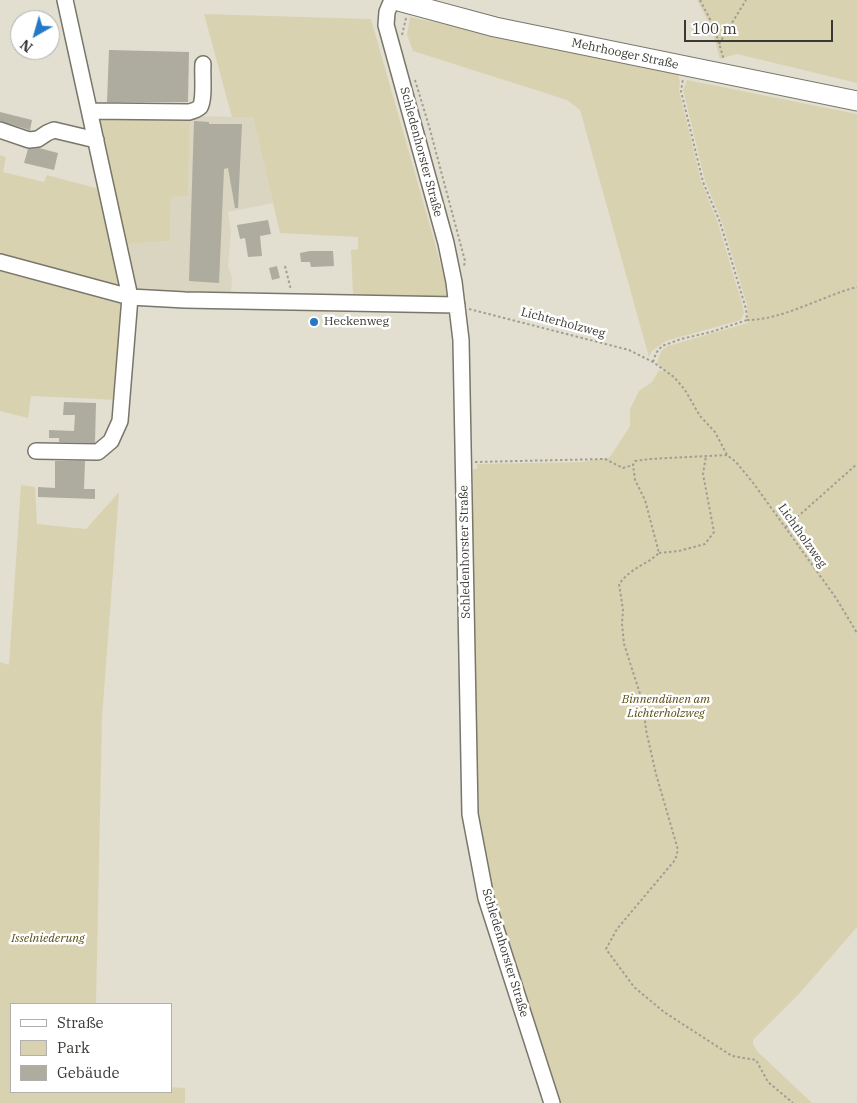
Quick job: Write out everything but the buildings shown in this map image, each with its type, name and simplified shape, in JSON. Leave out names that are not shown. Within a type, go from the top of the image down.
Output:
[{"type":"main road","name":"Mehrhooger Straße","points":[[393,0],[495,27],[857,101]]},
{"type":"street","points":[[36,451],[98,452],[111,441],[120,422],[130,297],[66,0]]},
{"type":"street","name":"Schledenhorster Straße","points":[[393,0],[388,12],[386,25],[462,307],[461,340],[470,814],[486,898],[552,1103]]},
{"type":"street","points":[[90,111],[188,112],[195,110],[200,107],[202,101],[203,64]]},
{"type":"street","points":[[0,130],[29,140],[38,139],[54,130],[96,140]]},
{"type":"street","points":[[0,262],[130,297],[462,307]]},
{"type":"path","points":[[700,0],[714,27],[727,75]]},
{"type":"path","points":[[719,44],[746,0]]},
{"type":"path","points":[[684,66],[681,91],[703,182],[720,222],[746,309],[747,320]]},
{"type":"path","points":[[285,266],[293,302]]},
{"type":"path","points":[[653,362],[656,353],[662,346],[681,339],[712,332],[747,320],[784,313],[838,292],[857,287]]},
{"type":"path","name":"Lichterholzweg","points":[[462,307],[616,346],[653,362],[674,377],[685,390],[700,416],[715,432],[727,455]]},
{"type":"path","points":[[464,464],[474,462],[605,459],[623,468],[633,465],[635,461],[650,459],[727,455]]},
{"type":"path","name":"Lichtholzweg","points":[[727,455],[742,469],[836,598],[857,633]]},
{"type":"path","points":[[706,456],[703,474],[714,532],[706,544],[679,552],[659,553],[627,574],[619,584],[623,610],[624,644],[643,703],[646,730],[656,774],[678,850],[675,860],[617,929],[606,949],[634,987],[646,998],[664,1012],[732,1056],[756,1060],[768,1082],[793,1103]]},
{"type":"path","points":[[785,528],[857,464]]},
{"type":"path","points":[[633,465],[635,480],[645,500],[659,553]]},
{"type":"shaded area","points":[[190,116],[253,117],[273,203],[228,212],[231,232],[228,266],[232,277],[231,293],[136,291],[126,244],[170,241],[171,197],[188,196]]},
{"type":"green space","points":[[697,0],[857,0],[857,83],[737,54],[720,59],[711,27]]},
{"type":"green space","points":[[204,14],[371,19],[434,240],[445,281],[447,299],[308,296],[308,294],[353,294],[351,250],[358,249],[358,237],[280,233],[253,117],[232,117]]},
{"type":"green space","points":[[410,17],[678,74],[679,90],[701,181],[718,223],[743,307],[744,313],[741,320],[666,341],[652,351],[649,357],[580,110],[567,100],[413,51],[407,35]]},
{"type":"green space","name":"Binnendünen am Lichterholzweg","points":[[687,80],[857,114],[857,927],[799,994],[753,1040],[757,1051],[812,1103],[559,1103],[554,1080],[501,924],[485,867],[479,836],[475,774],[473,469],[477,469],[477,464],[583,462],[610,457],[630,426],[630,409],[639,391],[652,382],[659,370],[662,372],[663,370],[657,363],[661,351],[668,346],[748,323],[747,305],[722,222],[705,181],[683,90]]},
{"type":"green space","points":[[94,116],[190,116],[188,196],[171,197],[170,241],[126,244],[136,291],[193,292],[190,297],[134,293]]},
{"type":"green space","points":[[0,155],[6,157],[3,172],[44,182],[47,175],[103,190],[124,283],[118,286],[0,254]]},
{"type":"green space","points":[[0,270],[128,306],[118,400],[31,396],[28,418],[0,411]]},
{"type":"green space","name":"Isselniederung","points":[[21,485],[35,487],[37,524],[86,529],[119,492],[102,718],[96,1003],[10,1003],[10,1093],[172,1093],[172,1087],[185,1088],[185,1103],[0,1103],[0,662],[9,665]]},
{"type":"place","name":"Heckenweg","points":[[314,322]]}]
